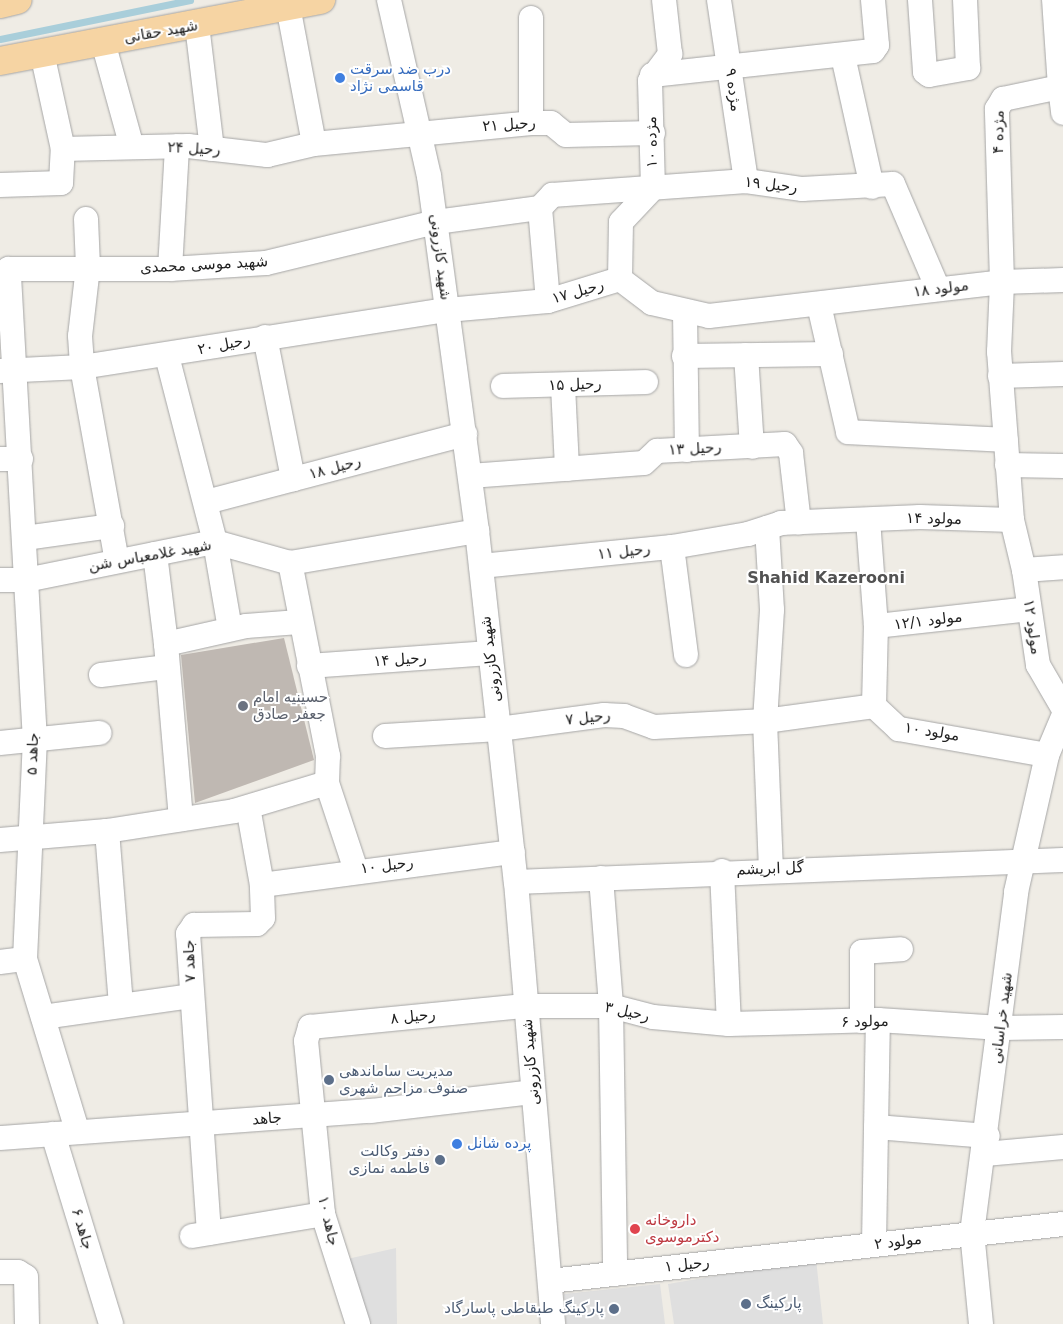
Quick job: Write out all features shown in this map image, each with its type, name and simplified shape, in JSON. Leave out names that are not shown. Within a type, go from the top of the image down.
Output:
[{"type":"main road","points":[[0,4],[18,0]]},
{"type":"main road","name":"شهید حقانی","points":[[0,61],[321,0]]},
{"type":"street","name":"شهید کازرونی","points":[[389,0],[419,133],[436,222],[477,531],[516,882],[552,1324]]},
{"type":"street","points":[[652,75],[670,54],[664,0]]},
{"type":"street","name":"مژده ۹","points":[[719,0],[746,181]]},
{"type":"street","points":[[652,75],[843,56],[873,51],[877,45],[873,0]]},
{"type":"street","points":[[920,0],[925,72],[968,68],[965,0]]},
{"type":"street","points":[[1054,0],[1063,113]]},
{"type":"street","points":[[288,6],[314,144]]},
{"type":"street","points":[[531,18],[531,123]]},
{"type":"street","points":[[197,25],[212,149]]},
{"type":"street","points":[[103,42],[132,147]]},
{"type":"street","points":[[0,185],[62,183],[64,149],[42,53]]},
{"type":"street","points":[[843,56],[872,187]]},
{"type":"street","name":"مژده ۱۰","points":[[620,279],[621,222],[653,188],[652,75]]},
{"type":"street","name":"مژده ۴","points":[[1012,520],[1000,376],[1002,282],[997,109],[1003,99],[1060,87]]},
{"type":"street","name":"رحیل ۲۱","points":[[419,133],[531,123],[550,123],[566,136],[652,133]]},
{"type":"street","name":"رحیل ۲۴","points":[[64,149],[177,146],[267,155],[314,144],[419,133]]},
{"type":"street","points":[[170,269],[177,146]]},
{"type":"street","name":"رحیل ۱۹","points":[[436,222],[540,208],[552,195],[746,181],[802,189],[872,187],[893,184],[938,289]]},
{"type":"street","points":[[540,208],[548,301]]},
{"type":"street","points":[[86,219],[88,267],[80,336],[82,367],[118,561]]},
{"type":"street","name":"شهید موسی محمدی","points":[[6,371],[10,269],[88,267],[170,269],[266,263],[436,222]]},
{"type":"street","name":"رحیل ۱۷","points":[[447,310],[548,301],[620,279],[652,303],[709,316],[819,305]]},
{"type":"street","name":"مولود ۱۸","points":[[819,305],[1002,282],[1063,280]]},
{"type":"street","points":[[819,305],[848,432],[1006,440]]},
{"type":"street","name":"رحیل ۲۰","points":[[6,371],[82,367],[168,356],[265,337],[447,310]]},
{"type":"street","points":[[685,312],[684,356],[687,450]]},
{"type":"street","points":[[265,337],[293,479]]},
{"type":"street","points":[[684,356],[831,354]]},
{"type":"street","points":[[746,355],[752,447]]},
{"type":"street","points":[[168,356],[206,502],[230,630]]},
{"type":"street","name":"جاهد ۵","points":[[6,371],[11,459],[25,538],[35,741],[28,838],[25,959],[76,1130]]},
{"type":"street","points":[[1000,376],[1063,374]]},
{"type":"street","name":"رحیل ۱۵","points":[[503,386],[563,386],[646,382]]},
{"type":"street","points":[[563,386],[567,468]]},
{"type":"street","name":"رحیل ۱۸","points":[[206,502],[465,434]]},
{"type":"street","name":"رحیل ۱۳","points":[[470,476],[644,463],[654,452],[789,446],[800,523]]},
{"type":"street","points":[[1007,465],[1063,466]]},
{"type":"street","points":[[868,520],[876,626]]},
{"type":"street","name":"مولود ۱۴","points":[[767,528],[800,523],[868,520],[1012,520]]},
{"type":"street","points":[[1012,520],[1024,570],[1063,567]]},
{"type":"street","points":[[25,538],[112,526]]},
{"type":"street","points":[[767,528],[772,610],[765,721],[771,870]]},
{"type":"street","name":"رحیل ۱۱","points":[[481,566],[672,547],[767,528]]},
{"type":"street","name":"شهید غلامعباس شن","points":[[0,580],[26,580],[215,542],[290,563],[477,531]]},
{"type":"street","points":[[672,547],[686,655]]},
{"type":"street","points":[[155,554],[166,644],[166,667],[180,819]]},
{"type":"street","points":[[290,563],[299,622],[328,756],[327,783],[356,870]]},
{"type":"street","name":"مولود ۱۲","points":[[1024,570],[1038,665],[1063,708]]},
{"type":"street","name":"مولود ۱۲/۱","points":[[874,706],[876,626],[1029,609]]},
{"type":"street","points":[[166,644],[230,630],[299,622]]},
{"type":"street","name":"رحیل ۱۴","points":[[309,666],[490,654]]},
{"type":"street","points":[[101,675],[166,667]]},
{"type":"street","points":[[765,721],[874,706]]},
{"type":"street","name":"مولود ۱۰","points":[[874,706],[899,728],[1047,755]]},
{"type":"street","name":"رحیل ۷","points":[[385,736],[499,729],[614,715],[654,727],[765,721]]},
{"type":"street","name":"شهید خراسانی","points":[[982,1324],[972,1233],[986,1145],[1016,892],[1025,860],[1047,755],[1063,717]]},
{"type":"street","points":[[0,743],[35,741],[99,733]]},
{"type":"street","points":[[0,840],[107,830],[180,819],[248,807],[327,783]]},
{"type":"street","name":"جاهد ۷","points":[[248,807],[262,885],[263,918],[257,924],[194,925],[188,934],[191,996],[202,1123],[201,1234],[323,1214]]},
{"type":"street","points":[[107,830],[121,1005]]},
{"type":"street","name":"رحیل ۱۰","points":[[262,885],[356,870],[513,852]]},
{"type":"street","name":"گل ابریشم","points":[[516,882],[722,871],[1063,860]]},
{"type":"street","points":[[722,871],[729,1024]]},
{"type":"street","points":[[601,878],[611,1006],[615,1274]]},
{"type":"street","points":[[874,1244],[876,1126],[870,1021],[862,952],[901,949]]},
{"type":"street","points":[[0,962],[25,959]]},
{"type":"street","points":[[43,1017],[191,996]]},
{"type":"street","name":"رحیل ۳","points":[[525,1006],[611,1006],[652,1017],[729,1024]]},
{"type":"street","name":"رحیل ۸","points":[[306,1035],[310,1027],[525,1006]]},
{"type":"street","name":"مولود ۶","points":[[729,1024],[870,1021],[1001,1028],[1063,1027]]},
{"type":"street","name":"جاهد ۱۰","points":[[306,1035],[323,1214],[358,1324]]},
{"type":"street","name":"جاهد","points":[[0,1138],[53,1134],[76,1130],[313,1115],[533,1092]]},
{"type":"street","points":[[876,1126],[986,1145],[1063,1147]]},
{"type":"street","name":"جاهد ۶","points":[[53,1134],[111,1324]]},
{"type":"street","name":"مولود ۲","points":[[824,1250],[1063,1224]]},
{"type":"street","name":"رحیل ۱","points":[[550,1281],[824,1250]]},
{"type":"street","points":[[0,1272],[18,1272],[26,1277],[27,1324]]},
{"type":"shaded area","points":[[396,1248],[397,1324],[348,1324],[334,1262]]},
{"type":"shaded area","name":"پارکینگ","points":[[816,1259],[823,1324],[674,1324],[668,1284]]},
{"type":"shaded area","name":"پارکینگ طبقاطی پاسارگاد","points":[[660,1284],[665,1324],[566,1324],[564,1294]]},
{"type":"building","name":"حسینیه امام جعفر صادق","points":[[284,638],[314,760],[195,803],[181,655]]},
{"type":"waterway","points":[[0,39],[190,0]]},
{"type":"place","name":"درب ضد سرقت قاسمی نژاد","points":[[340,78]]},
{"type":"place","name":"حسینیه امام جعفر صادق","points":[[243,706]]},
{"type":"place","name":"مدیریت ساماندهی صنوف مزاحم شهری","points":[[329,1080]]},
{"type":"place","name":"پرده شانل","points":[[457,1144]]},
{"type":"place","name":"دفتر وکالت فاطمه نمازی","points":[[440,1160]]},
{"type":"place","name":"داروخانه دکترموسوی","points":[[635,1229]]},
{"type":"place","name":"پارکینگ","points":[[746,1304]]},
{"type":"place","name":"پارکینگ طبقاطی پاسارگاد","points":[[614,1309]]},
{"type":"district","name":"Shahid Kazerooni","points":[[826,578]]}]
